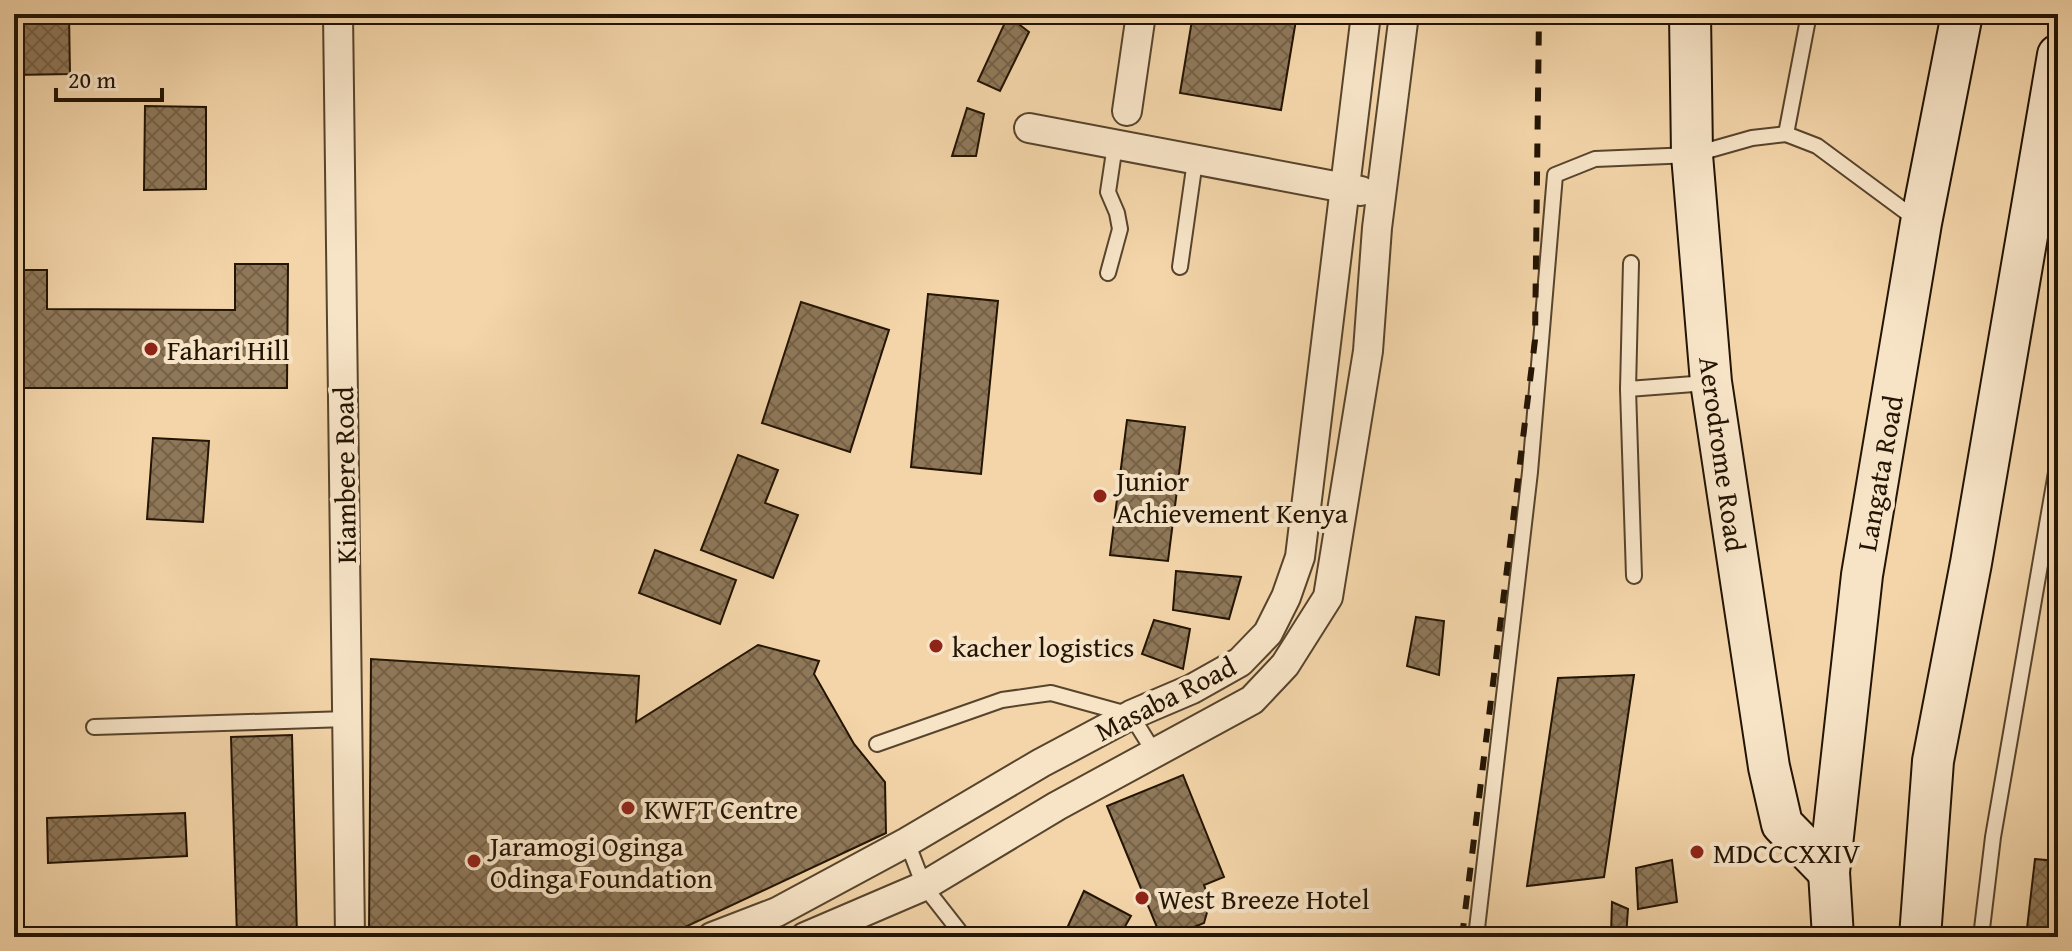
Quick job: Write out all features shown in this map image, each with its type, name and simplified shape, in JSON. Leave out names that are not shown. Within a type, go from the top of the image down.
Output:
[{"type":"main road","name":"Aerodrome Road","points":[[1690,14],[1692,155],[1711,382],[1769,767],[1782,824],[1829,872]]},
{"type":"main road","name":"Langata Road","points":[[1833,937],[1829,872],[1862,575],[1921,223],[1962,14]]},
{"type":"main road","points":[[1920,937],[1933,761],[1971,563],[2058,55]]},
{"type":"street","name":"Kiambere Road","points":[[338,14],[350,937]]},
{"type":"street","points":[[1127,111],[1141,14]]},
{"type":"street","name":"Masaba Road","points":[[712,937],[777,912],[907,842],[1041,763],[1131,715],[1192,689],[1240,662],[1268,633],[1286,597],[1300,557],[1366,14]]},
{"type":"street","name":"Masaba Road","points":[[805,937],[924,886],[1057,806],[1252,700],[1285,665],[1328,597],[1368,351],[1382,193],[1404,14]]},
{"type":"street","points":[[1029,128],[1345,190],[1382,193]]},
{"type":"street","points":[[1041,763],[1057,806]]},
{"type":"lane","points":[[1786,134],[1809,14]]},
{"type":"lane","points":[[1476,937],[1530,472],[1555,175],[1595,159],[1692,155],[1752,138],[1786,134],[1817,146],[1921,223]]},
{"type":"lane","points":[[1108,273],[1120,229],[1108,192],[1115,145]]},
{"type":"lane","points":[[1180,267],[1195,161]]},
{"type":"lane","points":[[1631,263],[1628,389],[1634,576]]},
{"type":"lane","points":[[1628,389],[1711,382]]},
{"type":"lane","points":[[1981,937],[1993,837],[2058,461]]},
{"type":"lane","points":[[877,744],[1002,700],[1051,693],[1131,715],[1154,752]]},
{"type":"lane","points":[[94,727],[347,719]]},
{"type":"lane","points":[[907,842],[924,886],[964,937]]},
{"type":"building","points":[[14,14],[69,14],[70,74],[14,75]]},
{"type":"building","points":[[1193,14],[1297,14],[1281,110],[1180,93]]},
{"type":"building","points":[[1008,16],[1029,32],[1000,91],[978,81]]},
{"type":"building","points":[[145,106],[206,107],[206,189],[144,190]]},
{"type":"building","points":[[967,108],[984,114],[976,156],[952,156]]},
{"type":"building","name":"Fahari Hill","points":[[235,264],[288,264],[287,388],[14,388],[14,270],[47,270],[47,309],[235,310]]},
{"type":"building","points":[[928,294],[998,301],[981,474],[911,467]]},
{"type":"building","points":[[801,302],[889,330],[850,452],[762,423]]},
{"type":"building","points":[[1127,420],[1185,427],[1168,561],[1110,555]]},
{"type":"building","points":[[153,438],[209,441],[203,522],[147,519]]},
{"type":"building","points":[[738,455],[778,470],[765,503],[798,515],[773,578],[701,550]]},
{"type":"building","points":[[655,550],[736,580],[720,624],[639,593]]},
{"type":"building","points":[[1176,571],[1241,577],[1229,619],[1173,610]]},
{"type":"building","points":[[1416,617],[1444,621],[1439,675],[1407,666]]},
{"type":"building","points":[[1154,620],[1190,629],[1183,669],[1142,654]]},
{"type":"building","name":"KWFT Centre","points":[[758,645],[819,661],[814,674],[854,744],[885,782],[886,833],[666,936],[369,937],[371,659],[639,676],[636,722]]},
{"type":"building","points":[[1634,675],[1604,877],[1527,886],[1558,678]]},
{"type":"building","points":[[292,735],[297,937],[237,937],[231,737]]},
{"type":"building","points":[[1183,775],[1224,877],[1204,885],[1210,902],[1204,923],[1169,937],[1161,937],[1107,806]]},
{"type":"building","points":[[2058,789],[2058,853],[2049,852]]},
{"type":"building","points":[[185,813],[187,856],[48,863],[47,818]]},
{"type":"building","points":[[2035,859],[2057,861],[2058,937],[2026,937]]},
{"type":"building","points":[[1672,860],[1677,902],[1638,909],[1636,868]]},
{"type":"building","points":[[1084,891],[1131,916],[1119,937],[1063,937]]},
{"type":"building","points":[[1612,902],[1628,909],[1626,937],[1611,934]]},
{"type":"railway","points":[[1462,937],[1535,340],[1539,14]]},
{"type":"place","name":"Fahari Hill","points":[[151,349]]},
{"type":"place","name":"Junior Achievement Kenya","points":[[1100,496]]},
{"type":"place","name":"kacher logistics","points":[[936,646]]},
{"type":"place","name":"KWFT Centre","points":[[628,808]]},
{"type":"place","name":"MDCCCXXIV","points":[[1697,852]]},
{"type":"place","name":"Jaramogi Oginga Odinga Foundation","points":[[474,861]]},
{"type":"place","name":"West Breeze Hotel","points":[[1142,898]]}]
